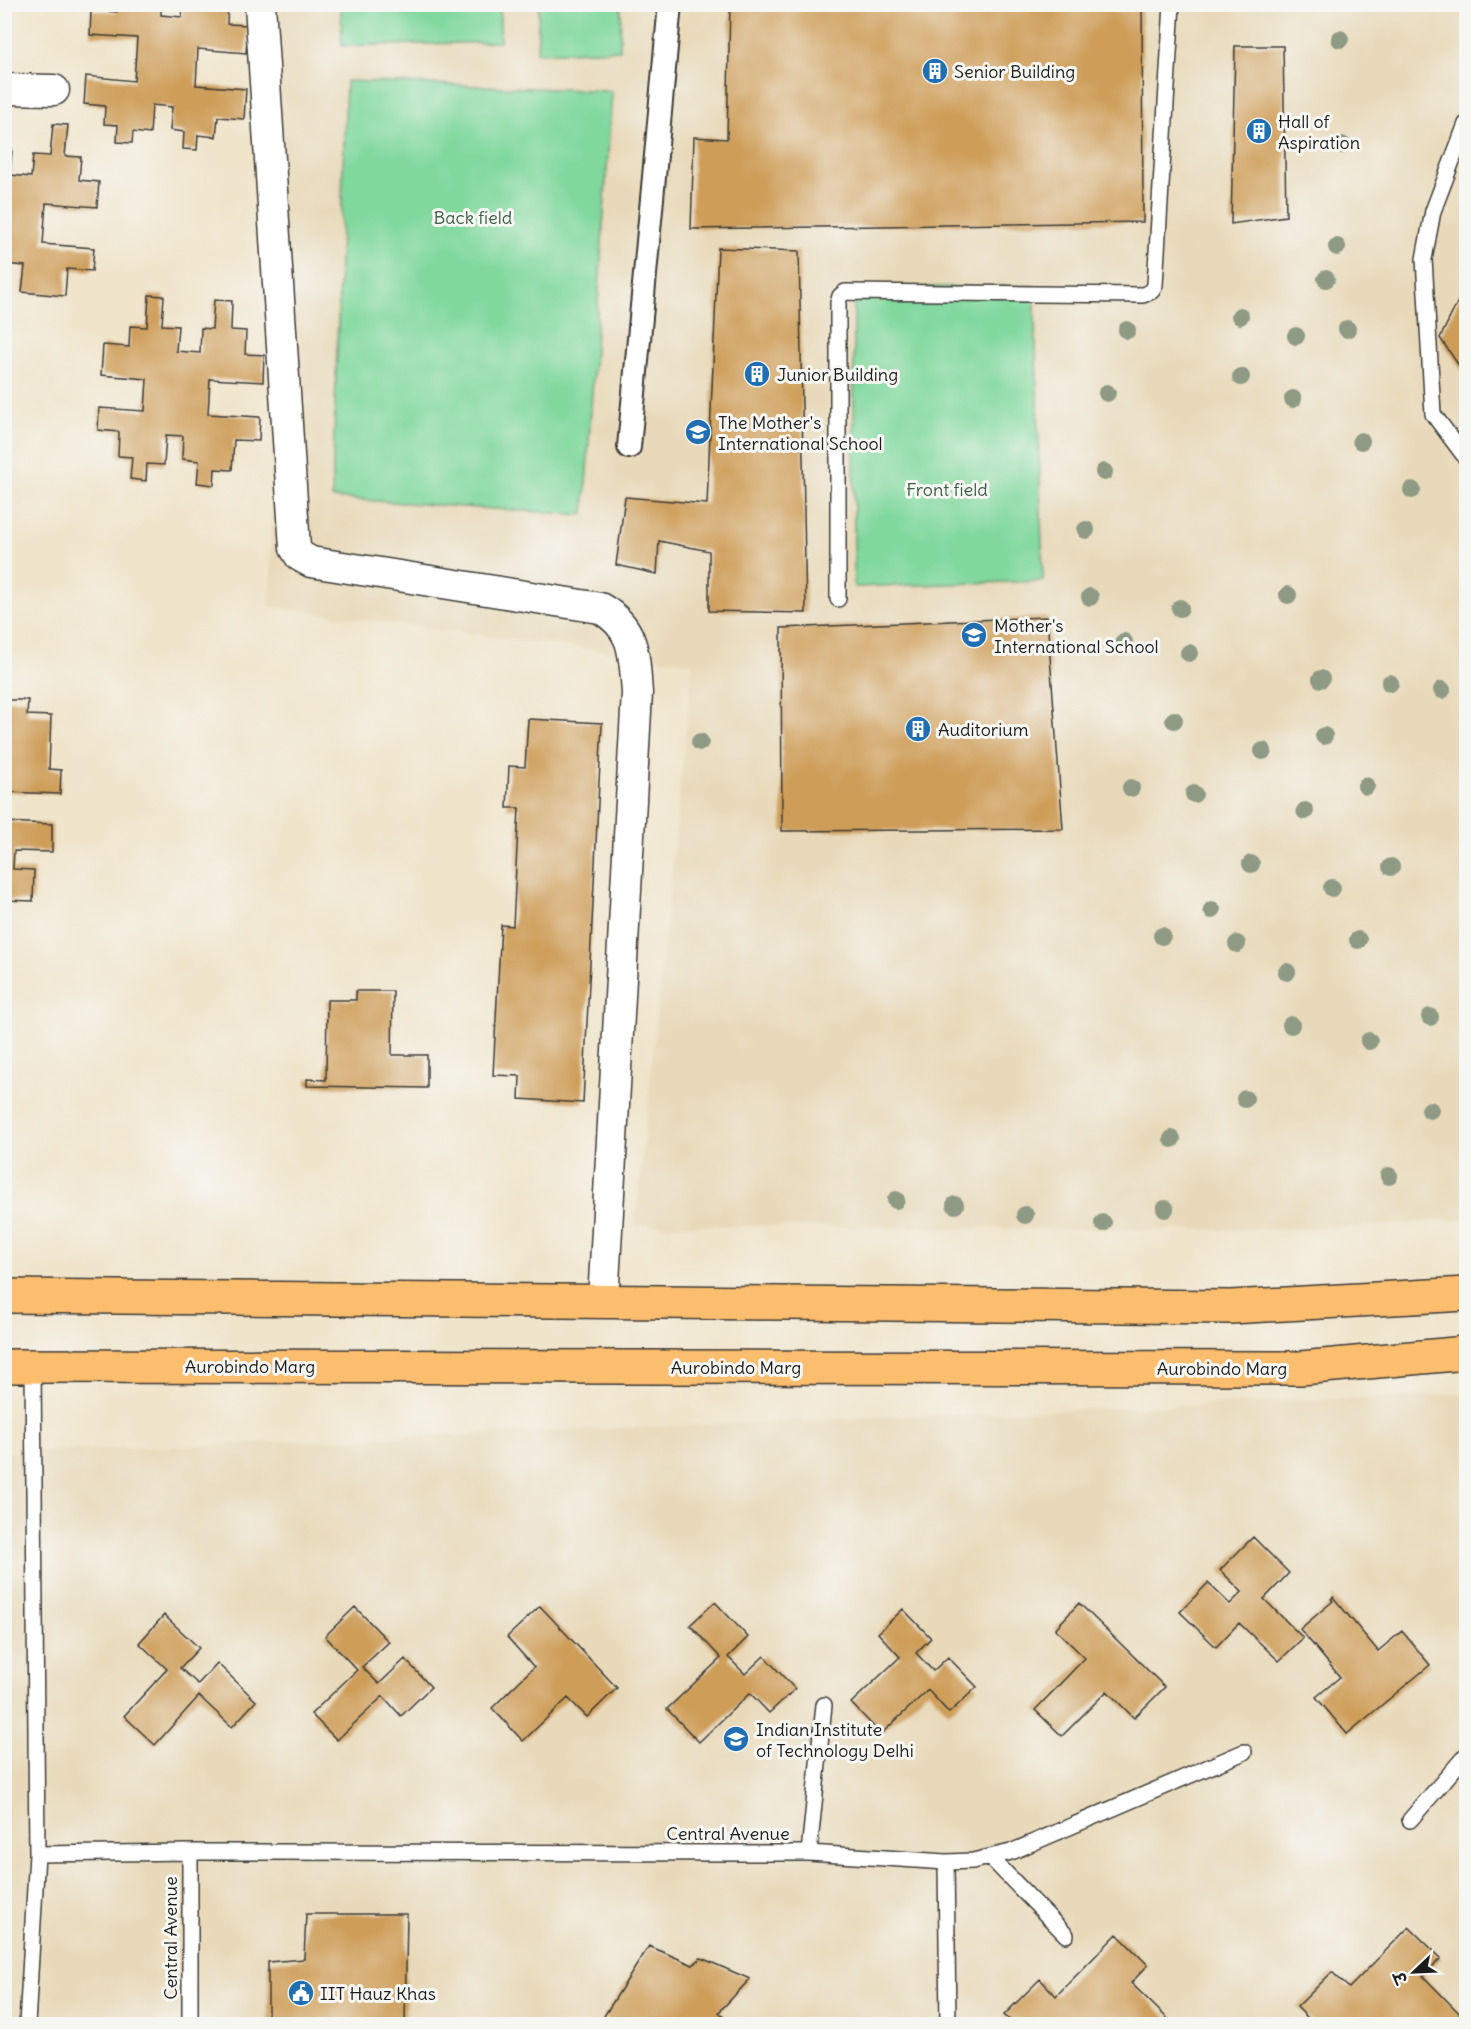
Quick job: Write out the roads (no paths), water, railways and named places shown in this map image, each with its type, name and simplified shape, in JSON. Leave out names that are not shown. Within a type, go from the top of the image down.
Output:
[{"type":"highway","points":[[4,1296],[1231,1307],[1467,1294]]},
{"type":"highway","name":"Aurobindo Marg","points":[[19,1366],[1301,1368],[1467,1353]]},
{"type":"street","points":[[260,4],[293,524],[297,552],[311,562],[600,608],[612,614],[621,624],[633,646],[637,693],[603,1301]]},
{"type":"street","points":[[629,447],[670,4]]},
{"type":"street","points":[[4,89],[54,90]]},
{"type":"lane","points":[[838,599],[837,303],[840,296],[845,292],[1143,295],[1152,291],[1155,285],[1172,4]]},
{"type":"lane","points":[[1467,124],[1433,211],[1424,259],[1433,414],[1467,458]]},
{"type":"lane","points":[[19,1366],[37,1854],[27,2025]]},
{"type":"lane","points":[[809,1853],[824,1705]]},
{"type":"lane","name":"Central Avenue","points":[[37,1854],[190,1851],[809,1853],[946,1862],[973,1861],[1011,1852],[1244,1752]]},
{"type":"lane","points":[[1410,1820],[1467,1755]]},
{"type":"lane","name":"Central Avenue","points":[[190,1851],[190,2025]]},
{"type":"lane","points":[[990,1857],[1066,1935]]},
{"type":"lane","points":[[946,1862],[948,2025]]},
{"type":"place","name":"Senior Building","points":[[935,71]]},
{"type":"place","name":"Hall of Aspiration","points":[[1259,131]]},
{"type":"place","name":"Junior Building","points":[[757,374]]},
{"type":"place","name":"The Mother's International School","points":[[698,432]]},
{"type":"place","name":"Mother's International School","points":[[974,635]]},
{"type":"place","name":"Auditorium","points":[[918,729]]},
{"type":"place","name":"Indian Institute of Technology Delhi","points":[[736,1739]]},
{"type":"place","name":"IIT Hauz Khas","points":[[301,1993]]},
{"type":"park label","name":"Back field","points":[[473,217]]},
{"type":"park label","name":"Front field","points":[[947,489]]}]
